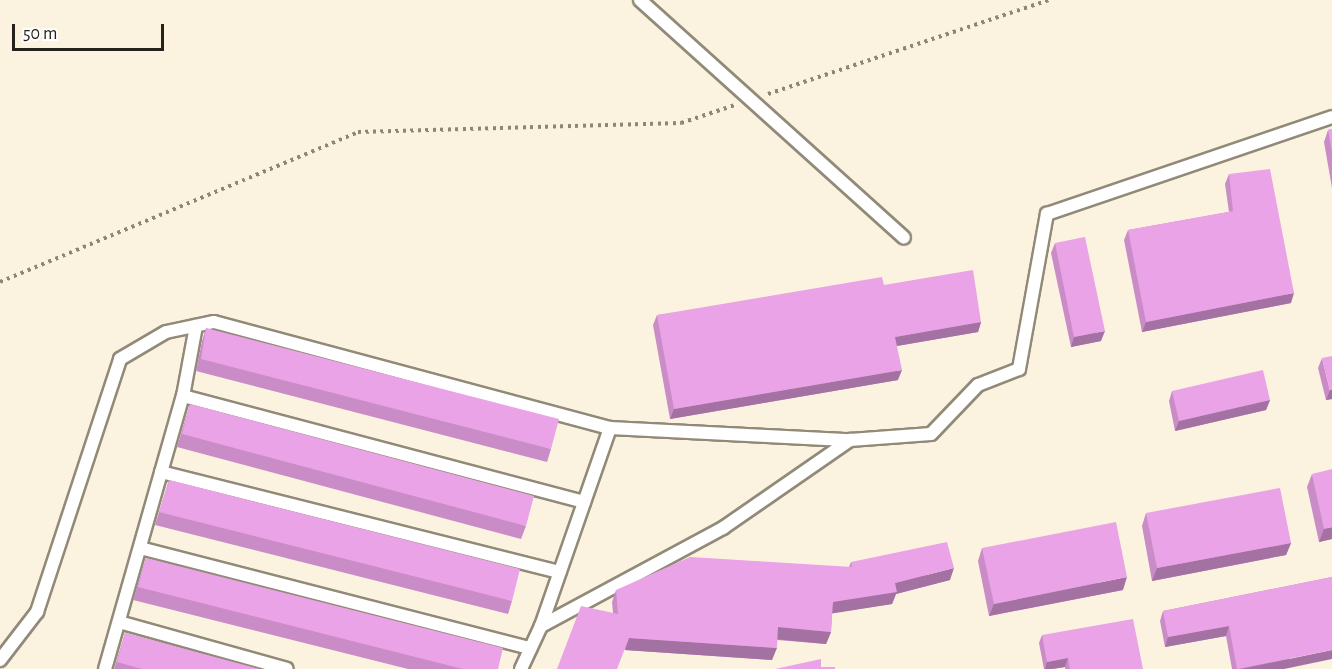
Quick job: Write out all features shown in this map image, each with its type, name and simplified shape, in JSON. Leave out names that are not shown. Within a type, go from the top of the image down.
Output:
[{"type":"lane","points":[[640,0],[904,238]]},
{"type":"lane","points":[[0,660],[37,612],[120,359],[166,332],[214,322],[610,428],[850,440],[931,434],[978,385],[1019,369],[1047,214],[1332,117]]},
{"type":"lane","points":[[105,669],[183,396],[196,326]]},
{"type":"lane","points":[[183,396],[584,502]]},
{"type":"lane","points":[[521,669],[541,626],[610,428]]},
{"type":"lane","points":[[541,626],[723,528],[850,440]]},
{"type":"lane","points":[[161,472],[560,572]]},
{"type":"lane","points":[[140,548],[530,648]]},
{"type":"lane","points":[[118,622],[286,669]]},
{"type":"path","points":[[0,282],[358,132],[681,123],[1049,0]]},
{"type":"building","points":[[1332,129],[1332,152],[1328,130]]},
{"type":"building","points":[[1270,169],[1294,293],[1146,322],[1128,230],[1233,211],[1229,174]]},
{"type":"building","points":[[1085,237],[1105,331],[1074,337],[1055,243]]},
{"type":"building","points":[[973,270],[981,322],[895,337],[902,370],[674,409],[657,315],[882,277],[884,285]]},
{"type":"building","points":[[206,328],[559,419],[551,449],[201,359]]},
{"type":"building","points":[[1332,356],[1332,390],[1330,390],[1322,358]]},
{"type":"building","points":[[1263,370],[1270,400],[1179,421],[1172,391]]},
{"type":"building","points":[[190,404],[534,496],[526,526],[182,434]]},
{"type":"building","points":[[1332,469],[1332,527],[1324,529],[1312,474]]},
{"type":"building","points":[[169,480],[520,569],[512,601],[159,512]]},
{"type":"building","points":[[1280,488],[1291,543],[1157,568],[1146,513]]},
{"type":"building","points":[[1116,522],[1127,577],[994,604],[982,548]]},
{"type":"building","points":[[947,542],[954,568],[895,583],[897,592],[833,602],[831,632],[778,627],[777,648],[629,638],[617,669],[557,669],[581,606],[618,614],[616,590],[690,557],[852,567],[851,562]]},
{"type":"building","points":[[146,558],[503,648],[498,669],[463,669],[138,587]]},
{"type":"building","points":[[1332,577],[1332,650],[1237,669],[1229,626],[1168,637],[1163,611]]},
{"type":"building","points":[[1133,619],[1143,669],[1070,669],[1068,658],[1047,662],[1042,635]]},
{"type":"building","points":[[125,633],[259,669],[142,669],[117,662]]},
{"type":"building","points":[[821,659],[821,667],[835,667],[835,669],[775,669]]}]
